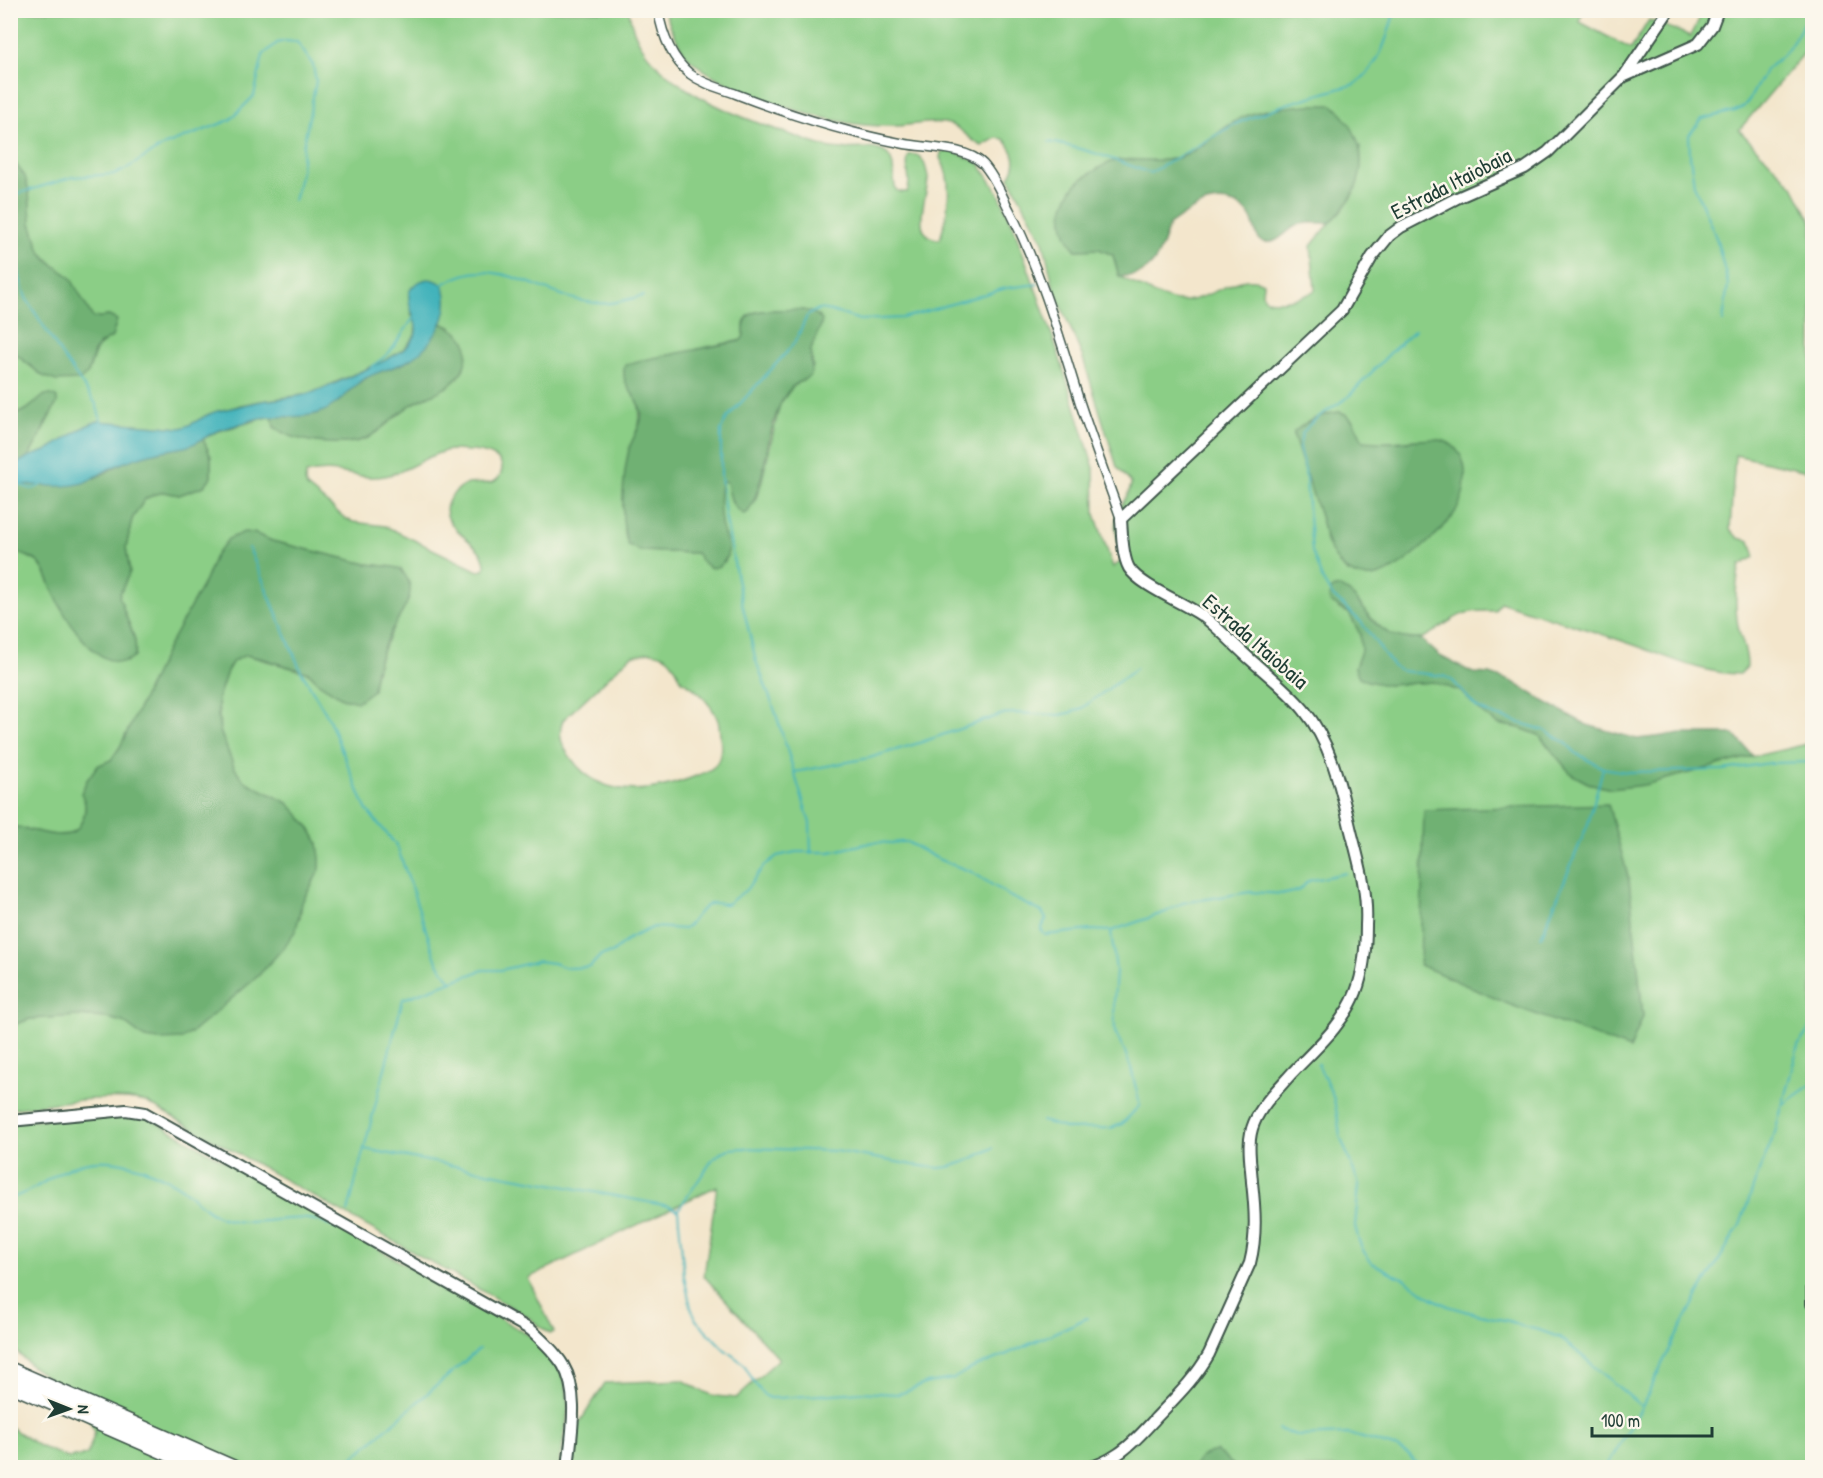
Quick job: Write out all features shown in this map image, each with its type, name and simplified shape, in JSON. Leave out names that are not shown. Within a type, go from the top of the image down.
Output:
[{"type":"highway","points":[[10,1370],[233,1467]]},
{"type":"highway","points":[[10,1384],[202,1467]]},
{"type":"street","points":[[658,10],[662,33],[672,52],[690,73],[702,81],[760,104],[877,139],[955,151],[970,155],[982,164],[993,177],[1017,224],[1044,289],[1121,519]]},
{"type":"street","name":"Estrada Itaiobaia","points":[[1088,1467],[1119,1454],[1134,1441],[1184,1389],[1202,1367],[1209,1354],[1250,1263],[1254,1247],[1256,1228],[1249,1149],[1253,1125],[1268,1099],[1336,1026],[1347,1010],[1359,981],[1366,925],[1366,898],[1362,873],[1342,794],[1331,759],[1316,728],[1286,690],[1204,617],[1144,582],[1132,572],[1126,562],[1121,519],[1342,310],[1372,257],[1389,236],[1401,227],[1448,203],[1525,168],[1548,152],[1624,76],[1669,10]]},
{"type":"street","points":[[1624,76],[1698,44],[1712,26],[1718,10]]},
{"type":"street","points":[[10,1121],[126,1110],[145,1113],[531,1330],[552,1350],[564,1367],[572,1390],[568,1467]]},
{"type":"street","points":[[1812,1283],[1812,1304]]},
{"type":"street","points":[[1036,1467],[1053,1467]]},
{"type":"green space","points":[[1583,10],[1580,22],[1631,49],[1649,20],[1691,36],[1703,11],[1812,11],[1812,44],[1739,130],[1793,186],[1812,223],[1812,472],[1735,455],[1730,529],[1738,538],[1750,541],[1755,557],[1740,565],[1736,591],[1737,618],[1747,667],[1740,674],[1700,668],[1500,602],[1495,611],[1475,611],[1463,614],[1427,636],[1412,640],[1393,636],[1384,630],[1357,600],[1339,609],[1349,613],[1360,634],[1361,651],[1355,668],[1387,685],[1433,682],[1460,691],[1497,724],[1520,728],[1539,735],[1571,774],[1588,783],[1611,789],[1812,743],[1812,1467],[1236,1468],[1216,1451],[1203,1457],[1194,1468],[571,1467],[578,1425],[605,1383],[683,1380],[715,1396],[736,1398],[779,1359],[704,1276],[717,1186],[528,1278],[554,1332],[550,1334],[525,1315],[146,1102],[96,1099],[11,1109],[11,1026],[30,1019],[78,1016],[107,1018],[123,1022],[145,1038],[182,1039],[259,975],[300,917],[302,902],[314,881],[318,843],[309,827],[288,803],[244,781],[234,767],[220,731],[218,698],[227,671],[233,661],[246,655],[309,673],[320,684],[373,690],[374,679],[384,648],[404,608],[393,567],[367,564],[272,541],[254,533],[215,556],[205,581],[168,647],[120,747],[111,760],[97,766],[84,816],[78,829],[69,834],[55,835],[11,827],[11,551],[38,562],[54,593],[126,662],[135,657],[135,646],[133,633],[119,596],[129,572],[126,548],[132,519],[145,499],[153,495],[164,492],[179,495],[204,486],[211,477],[211,457],[203,439],[216,432],[272,416],[274,427],[310,441],[355,442],[368,438],[410,405],[447,387],[458,378],[464,368],[451,327],[441,323],[446,300],[411,314],[416,323],[415,335],[404,349],[386,360],[309,394],[240,405],[207,415],[181,428],[98,421],[46,451],[28,457],[57,403],[45,396],[26,410],[11,416],[10,350],[43,376],[88,373],[98,348],[112,337],[109,316],[93,318],[83,301],[40,251],[31,223],[29,192],[11,157],[11,11],[629,11],[636,35],[648,56],[666,74],[711,103],[760,124],[819,145],[838,149],[869,148],[883,151],[888,155],[893,167],[896,190],[901,192],[907,192],[909,187],[907,160],[909,155],[914,154],[920,157],[928,177],[922,223],[924,231],[930,237],[940,239],[947,208],[947,177],[940,158],[941,152],[949,149],[979,163],[999,194],[1013,225],[1057,349],[1094,468],[1095,514],[1113,567],[1126,558],[1119,545],[1115,525],[1118,511],[1131,483],[1117,467],[1083,358],[1054,289],[1043,241],[1009,177],[1015,162],[1011,148],[1004,139],[996,138],[982,146],[950,124],[931,122],[872,126],[855,124],[806,113],[760,98],[717,78],[686,55],[664,11]],"holes":[[[1220,132],[1360,146],[1361,163],[1354,190],[1340,212],[1311,246],[1315,290],[1292,300],[1266,300],[1262,294],[1263,283],[1244,280],[1189,301],[1172,300],[1119,276],[1113,255],[1099,249],[1076,250],[1071,244],[1063,221],[1118,160],[1169,160],[1194,151]],[[804,310],[815,340],[811,350],[813,367],[805,379],[794,385],[780,404],[754,504],[732,503],[727,482],[724,481],[721,484],[719,509],[727,548],[725,562],[700,557],[696,553],[641,551],[624,534],[624,489],[627,462],[640,415],[636,398],[697,349],[742,340],[747,317],[755,312]],[[1339,412],[1348,416],[1354,423],[1362,441],[1376,443],[1415,440],[1348,572],[1339,564],[1326,542],[1322,522],[1294,437],[1294,432],[1299,428],[1327,414]],[[450,450],[481,452],[501,462],[502,471],[497,480],[463,486],[452,496],[446,510],[456,530],[482,555],[485,562],[484,570],[478,571],[385,526],[353,522],[307,487],[305,482],[306,474],[327,471],[365,477],[385,476],[402,471]],[[649,652],[656,653],[670,660],[682,681],[699,693],[714,712],[719,725],[720,757],[714,767],[680,782],[645,789],[629,790],[612,787],[583,772],[571,758],[561,740],[560,731],[563,720],[631,656]],[[1628,880],[1643,1016],[1630,1049]]]},
{"type":"green space","points":[[1333,105],[1352,128],[1360,153],[1361,166],[1353,193],[1342,210],[1329,223],[1301,224],[1275,241],[1264,242],[1259,238],[1251,218],[1242,208],[1230,202],[1208,203],[1193,209],[1169,225],[1154,262],[1142,272],[1128,276],[1119,276],[1113,255],[1099,249],[1076,250],[1069,240],[1063,221],[1065,203],[1078,182],[1101,167],[1120,160],[1160,160],[1184,156],[1244,116],[1272,109]]},
{"type":"green space","points":[[10,157],[25,176],[29,192],[31,223],[40,251],[46,259],[70,277],[93,318],[109,316],[117,320],[112,337],[100,344],[94,352],[88,373],[80,380],[56,381],[43,376],[11,350]]},
{"type":"green space","points":[[759,311],[806,311],[822,320],[812,347],[811,375],[791,388],[783,399],[772,429],[760,482],[748,512],[744,514],[736,508],[731,500],[727,482],[724,481],[721,484],[720,518],[728,546],[725,560],[714,568],[704,563],[696,553],[640,551],[628,545],[623,511],[625,472],[629,449],[640,423],[641,411],[625,381],[625,365],[740,341],[744,335],[747,318]]},
{"type":"green space","points":[[441,323],[453,329],[465,341],[467,353],[462,372],[448,386],[411,405],[373,435],[359,441],[328,443],[298,438],[274,427],[272,416],[300,416],[338,402],[371,375],[405,363],[436,332]]},
{"type":"green space","points":[[45,395],[57,398],[57,403],[28,457],[11,467],[11,416],[26,410]]},
{"type":"green space","points":[[1339,412],[1351,419],[1363,441],[1394,442],[1437,439],[1456,449],[1464,467],[1462,498],[1448,522],[1408,559],[1386,573],[1363,577],[1341,565],[1333,554],[1294,437],[1294,432],[1309,421]]},
{"type":"green space","points":[[203,439],[211,457],[211,477],[204,486],[179,495],[164,492],[153,495],[145,499],[132,519],[126,548],[130,572],[119,596],[134,637],[135,656],[123,662],[108,659],[88,645],[71,624],[40,564],[30,557],[11,551],[10,485],[63,484],[84,481],[134,458],[180,448]]},
{"type":"green space","points":[[244,532],[367,564],[401,569],[410,586],[409,598],[381,654],[373,690],[357,702],[342,698],[320,684],[309,673],[246,655],[233,661],[227,671],[218,698],[220,731],[234,767],[244,781],[288,803],[309,827],[318,843],[320,869],[302,902],[296,930],[259,975],[182,1039],[145,1038],[123,1022],[107,1018],[78,1016],[30,1019],[11,1026],[11,827],[63,835],[75,831],[85,814],[85,804],[81,793],[87,780],[97,766],[111,760],[120,747],[168,647],[205,581],[215,556],[228,539]]},
{"type":"green space","points":[[1340,587],[1351,594],[1375,624],[1388,633],[1403,638],[1421,639],[1440,656],[1473,673],[1490,674],[1513,682],[1587,725],[1637,739],[1682,734],[1734,734],[1753,756],[1644,785],[1611,789],[1588,783],[1571,774],[1539,735],[1520,728],[1497,724],[1460,691],[1433,682],[1387,685],[1359,677],[1355,668],[1361,651],[1360,634],[1349,613],[1330,602],[1331,589]]},
{"type":"green space","points":[[1608,804],[1629,880],[1643,1016],[1630,1049],[1508,1004],[1420,965],[1424,810]]},
{"type":"green space","points":[[142,1114],[541,1342],[561,1372],[567,1393],[567,1414],[559,1467],[11,1467],[10,1427],[39,1446],[68,1458],[87,1455],[95,1432],[84,1409],[57,1384],[31,1366],[11,1348],[11,1121]]},
{"type":"green space","points":[[1216,1451],[1236,1467],[1194,1467],[1203,1456]]},
{"type":"water","points":[[427,279],[435,280],[443,286],[446,307],[440,326],[428,344],[404,363],[362,380],[337,403],[325,410],[312,415],[256,419],[217,431],[189,446],[128,461],[83,483],[65,486],[11,485],[11,467],[28,457],[46,451],[98,421],[181,428],[218,411],[313,392],[387,360],[405,349],[415,336],[410,290]]},
{"type":"waterway","points":[[1049,142],[1087,151],[1150,173],[1235,124],[1286,104],[1355,84],[1364,77],[1377,60],[1395,10]]},
{"type":"waterway","points":[[1723,321],[1728,284],[1717,240],[1694,185],[1689,135],[1702,119],[1743,107],[1765,71],[1787,51],[1812,11]]},
{"type":"waterway","points":[[10,196],[73,177],[116,174],[163,146],[230,120],[254,96],[263,55],[277,43],[285,41],[297,42],[313,65],[316,81],[294,201]]},
{"type":"waterway","points":[[10,214],[20,279],[26,298],[96,404],[102,423]]},
{"type":"waterway","points":[[441,285],[460,276],[481,272],[509,276],[583,301],[609,303],[643,296]]},
{"type":"waterway","points":[[811,853],[810,823],[775,711],[756,661],[740,594],[725,515],[721,476],[721,430],[727,418],[795,342],[807,316],[819,309],[860,320],[903,318],[1006,288],[1038,284]]},
{"type":"waterway","points":[[372,367],[390,352],[414,317]]},
{"type":"waterway","points":[[1415,330],[1347,398],[1310,424],[1302,434],[1299,449],[1305,470],[1312,551],[1322,579],[1331,594],[1361,622],[1393,666],[1402,671],[1444,676],[1453,681],[1477,708],[1544,730],[1566,743],[1577,754],[1603,768],[1627,772],[1723,770],[1770,763],[1812,762]]},
{"type":"waterway","points":[[17,483],[31,489],[44,483]]},
{"type":"waterway","points":[[249,548],[301,671],[328,717],[366,809],[397,846],[437,962],[451,981]]},
{"type":"waterway","points":[[795,772],[869,758],[1003,714],[1060,715],[1069,713],[1082,708],[1137,668]]},
{"type":"waterway","points":[[1541,937],[1588,824],[1603,768]]},
{"type":"waterway","points":[[348,1212],[403,999],[483,970],[501,970],[538,961],[567,968],[590,967],[601,955],[612,953],[630,938],[654,927],[684,929],[708,904],[727,904],[746,890],[764,866],[777,856],[796,852],[830,852],[874,842],[907,842],[940,860],[972,872],[1011,897],[1042,912],[1046,919],[1041,930],[1045,935],[1091,930],[1111,931],[1166,912],[1182,903],[1250,892],[1286,894],[1300,890],[1308,881],[1346,873]]},
{"type":"waterway","points":[[1042,1121],[1068,1129],[1111,1128],[1122,1124],[1140,1105],[1131,1068],[1115,1032],[1116,971],[1111,931]]},
{"type":"waterway","points":[[1606,1468],[1642,1407],[1698,1295],[1740,1225],[1775,1133],[1798,1046],[1812,1025]]},
{"type":"waterway","points":[[1318,1064],[1333,1096],[1340,1136],[1359,1184],[1355,1226],[1364,1252],[1372,1263],[1406,1280],[1430,1297],[1448,1306],[1509,1321],[1561,1338],[1642,1407]]},
{"type":"waterway","points":[[1782,1105],[1812,1084]]},
{"type":"waterway","points":[[993,1148],[967,1161],[939,1168],[836,1151],[744,1148],[722,1152],[713,1159],[678,1210],[684,1276],[696,1320],[724,1349],[744,1364],[764,1395],[769,1398],[778,1398],[860,1392],[898,1394],[927,1383],[953,1379],[968,1370],[1087,1318]]},
{"type":"waterway","points":[[364,1149],[669,1206],[678,1210]]},
{"type":"waterway","points":[[10,1199],[74,1166],[92,1161],[117,1162],[167,1179],[219,1217],[246,1222],[298,1218],[320,1222],[338,1229],[342,1227]]},
{"type":"waterway","points":[[341,1468],[479,1349]]},
{"type":"waterway","points":[[1278,1429],[1299,1436],[1348,1434],[1381,1443],[1409,1455],[1420,1468]]}]
